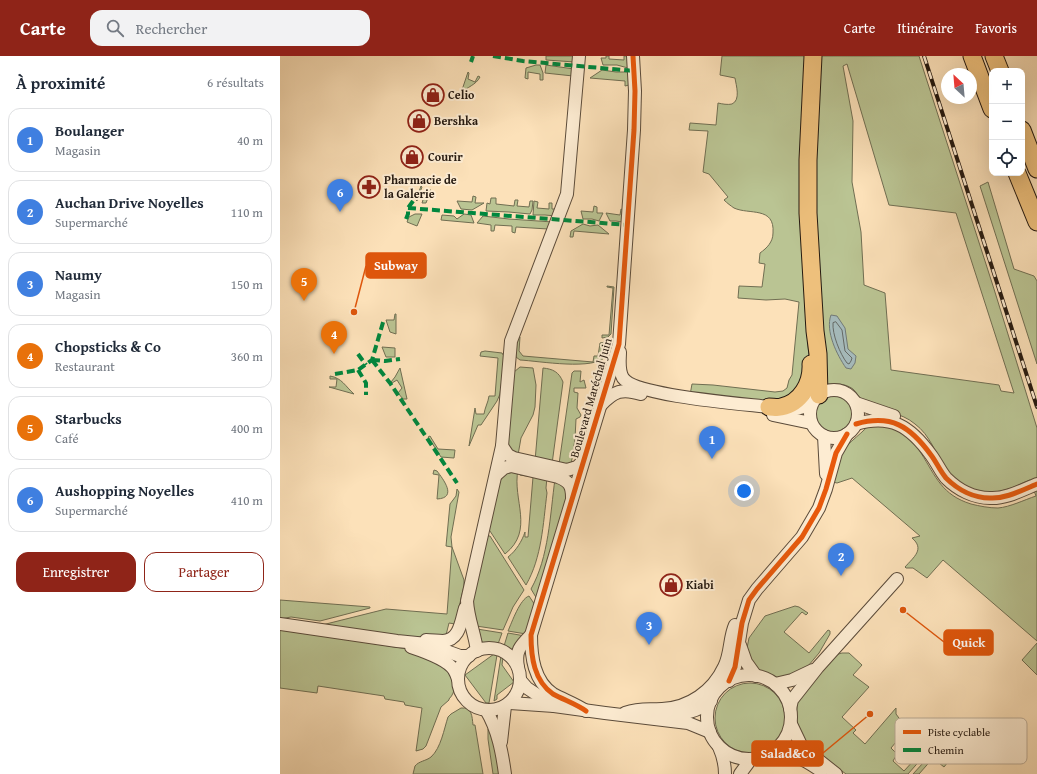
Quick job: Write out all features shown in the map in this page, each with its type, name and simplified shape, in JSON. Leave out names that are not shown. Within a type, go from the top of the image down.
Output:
[{"type":"highway","points":[[813,56],[808,160],[808,205],[815,331],[818,354],[815,400]]},
{"type":"highway","points":[[961,56],[966,68]]},
{"type":"highway","points":[[972,56],[990,104]]},
{"type":"highway","points":[[994,56],[999,68]]},
{"type":"highway","points":[[977,92],[979,97],[989,107]]},
{"type":"highway","points":[[1025,138],[1037,169]]},
{"type":"highway","points":[[1019,176],[1037,222]]},
{"type":"highway","points":[[769,407],[782,407],[795,400],[808,385],[812,370],[810,343],[815,331]]},
{"type":"street","points":[[397,641],[444,641],[455,636],[460,626],[468,601],[502,446],[511,341],[567,194],[580,56]]},
{"type":"street","name":"Boulevard Maréchal Juin","points":[[586,711],[552,693],[544,686],[535,671],[533,664],[531,636],[619,344],[634,130],[635,91],[633,56]]},
{"type":"street","points":[[619,344],[620,371],[624,379],[630,384],[655,392],[695,399],[769,407],[779,410],[791,410],[815,400],[830,390],[842,391],[856,403],[858,414],[856,424],[847,434],[836,453],[826,490],[819,508],[802,537],[757,589],[739,613],[733,628],[730,650],[725,666],[717,679],[708,690],[695,700],[663,709],[637,709],[619,715]]},
{"type":"street","points":[[600,405],[617,392],[630,391],[686,405],[760,413],[811,424]]},
{"type":"street","points":[[815,400],[810,418],[811,424],[816,431],[824,436],[836,438],[847,434]]},
{"type":"street","points":[[856,403],[894,415],[909,424],[922,435],[941,472],[953,484],[964,491],[977,496],[990,498],[1006,496],[1037,484]]},
{"type":"street","points":[[856,424],[869,420],[878,420],[890,421],[900,425],[907,429],[932,456]]},
{"type":"street","points":[[824,436],[826,452],[826,490]]},
{"type":"street","points":[[502,446],[508,455],[514,458],[567,470],[577,467],[584,462]]},
{"type":"street","points":[[496,475],[504,468],[511,466],[558,477],[569,483],[572,491],[572,497]]},
{"type":"street","points":[[790,709],[792,700],[826,658],[897,579]]},
{"type":"street","points":[[729,681],[735,667],[742,623],[750,600]]},
{"type":"street","points":[[458,679],[461,667],[473,653],[476,640],[468,613],[468,601]]},
{"type":"street","points":[[280,624],[427,644],[460,656],[486,648],[501,650],[510,656],[518,667],[520,680],[517,694],[507,705],[496,710],[486,710],[476,707],[465,699],[459,688],[458,679],[454,669],[427,653],[397,641]]},
{"type":"street","name":"Boulevard Maréchal Juin","points":[[518,667],[516,658],[519,648],[531,636]]},
{"type":"street","points":[[739,644],[746,662],[756,676]]},
{"type":"street","points":[[775,684],[792,680],[818,668]]},
{"type":"street","points":[[725,774],[723,756],[710,732],[708,716],[711,701],[718,690],[729,681],[742,676],[756,676],[775,684],[785,695],[790,709],[791,724],[802,747],[836,774]]},
{"type":"street","points":[[520,680],[527,688],[554,706]]},
{"type":"street","points":[[646,718],[688,713],[701,708],[711,701]]},
{"type":"street","points":[[507,705],[554,706],[688,723],[710,732]]},
{"type":"street","points":[[501,747],[507,705]]},
{"type":"street","points":[[486,710],[492,721],[501,747],[505,774]]},
{"type":"street","points":[[769,754],[783,742],[791,724]]},
{"type":"street","points":[[718,746],[739,758],[759,758],[769,754],[781,752],[790,754],[809,763],[825,774]]},
{"type":"street","points":[[740,774],[750,759]]},
{"type":"green space","points":[[546,56],[575,56],[575,62],[546,60]]},
{"type":"green space","points":[[606,56],[609,56],[609,59],[624,60],[624,56],[628,56],[628,68],[617,65],[603,65],[601,58],[606,58]]},
{"type":"green space","points":[[722,56],[810,56],[805,307],[810,370],[808,380],[781,403],[690,395],[692,384],[775,392],[783,391],[787,388],[792,375],[799,302],[785,299],[766,300],[738,298],[739,286],[762,287],[765,264],[759,263],[760,253],[771,242],[773,224],[765,215],[734,208],[724,200],[728,197],[709,174],[703,172],[708,131],[689,130],[690,123],[716,125],[718,103],[732,104],[735,102],[737,92],[735,78],[720,75]]},
{"type":"green space","points":[[818,56],[919,56],[1037,428],[1037,641],[943,560],[927,578],[913,568],[906,568],[905,567],[915,556],[918,549],[916,542],[912,538],[920,536],[852,478],[837,483],[833,482],[836,462],[840,453],[868,426],[881,426],[895,429],[909,437],[914,442],[941,484],[953,496],[961,500],[971,504],[998,508],[1012,505],[1036,496],[1030,480],[1012,488],[997,492],[980,491],[964,486],[950,476],[925,434],[910,420],[867,405],[853,389],[846,386],[835,384],[823,385],[814,240]],"holes":[[[847,64],[889,205],[956,213],[1014,393],[1001,391],[999,385],[891,370],[885,293],[864,285],[861,232],[852,182],[853,121],[843,66]]]},
{"type":"green space","points":[[540,65],[543,73],[543,80],[540,80],[540,74],[528,72],[528,79],[525,78],[526,68]]},
{"type":"green space","points":[[546,65],[574,69],[573,76],[545,73]]},
{"type":"green space","points":[[602,70],[629,72],[629,85],[625,86],[625,81],[590,78]]},
{"type":"green space","points":[[468,72],[468,79],[475,82],[478,76],[480,77],[476,82],[461,93]]},
{"type":"green space","points":[[988,182],[1014,269],[1034,276],[1037,281],[1037,364],[980,186]]},
{"type":"green space","points":[[421,186],[420,192],[428,195],[431,190],[426,203],[422,203],[423,200],[418,198],[417,201],[416,200]]},
{"type":"green space","points":[[473,196],[476,197],[475,203],[484,203],[472,210],[461,209],[457,201],[472,202]]},
{"type":"green space","points":[[491,198],[496,198],[496,204],[514,206],[515,200],[518,200],[517,206],[529,207],[530,201],[533,201],[532,210],[530,214],[486,211],[487,203],[490,204]]},
{"type":"green space","points":[[534,201],[538,202],[537,208],[549,209],[549,203],[552,203],[552,209],[558,209],[556,216],[533,215]]},
{"type":"green space","points":[[594,206],[597,207],[597,213],[603,213],[599,221],[583,219],[581,211],[593,212]]},
{"type":"green space","points":[[621,209],[623,210],[622,222],[610,221],[606,213],[620,215]]},
{"type":"green space","points":[[415,214],[422,214],[417,226],[407,222],[409,217]]},
{"type":"green space","points":[[464,214],[471,215],[474,223],[441,220],[442,215],[454,216],[457,219]]},
{"type":"green space","points":[[483,216],[553,222],[548,229],[516,227],[515,233],[512,232],[512,226],[495,225],[494,231],[491,231],[491,225],[477,223]]},
{"type":"green space","points":[[583,224],[590,226],[598,225],[609,234],[574,231],[573,237],[570,237],[571,231]]},
{"type":"green space","points":[[607,286],[614,287],[611,334],[608,337],[602,338],[602,335],[609,335],[613,288]]},
{"type":"green space","points":[[395,314],[396,334],[390,332],[386,320],[394,320]]},
{"type":"green space","points":[[516,337],[520,337],[519,351],[523,356],[593,362],[594,356],[598,356],[600,343],[610,341],[610,347],[606,356],[600,361],[591,363],[566,364],[520,360],[516,357]]},
{"type":"green space","points":[[382,347],[395,348],[395,357],[386,357]]},
{"type":"green space","points":[[481,352],[502,353],[505,358],[500,394],[481,425],[478,425],[469,446],[475,408],[476,414],[484,414],[489,396],[495,396],[498,358],[480,356]]},
{"type":"green space","points":[[520,367],[533,368],[536,385],[533,415],[521,438],[518,455],[509,449],[508,440],[514,372]]},
{"type":"green space","points":[[400,368],[407,399],[403,399],[398,393],[402,388],[397,380],[392,383],[391,382]]},
{"type":"green space","points":[[543,368],[550,369],[555,372],[560,376],[563,382],[552,464],[535,461]]},
{"type":"green space","points":[[574,371],[581,371],[580,382],[584,380],[586,388],[574,388],[574,392],[578,393],[577,408],[581,415],[576,419],[571,465],[559,464],[572,373]]},
{"type":"green space","points":[[330,376],[340,380],[354,394],[329,387],[336,387],[337,379],[330,379]]},
{"type":"green space","points":[[830,395],[838,395],[848,400],[852,407],[852,421],[848,428],[838,433],[830,433],[820,428],[818,425],[815,418],[815,410],[820,400],[823,398]]},
{"type":"green space","points":[[430,436],[438,449],[455,450],[454,458],[441,457],[428,437]]},
{"type":"green space","points":[[434,470],[440,474],[447,488],[447,495],[443,498],[437,499],[439,475],[433,474]]},
{"type":"green space","points":[[518,470],[517,481],[521,525],[519,535],[514,545],[505,554],[488,528],[502,474]]},
{"type":"green space","points":[[520,471],[547,477],[547,493],[539,552],[526,585],[508,557],[514,552],[525,532],[525,537],[528,537],[533,477],[520,475]]},
{"type":"green space","points":[[555,479],[561,480],[569,492],[537,599],[531,589],[537,577],[545,550]]},
{"type":"green space","points":[[457,489],[459,492],[451,537],[452,547],[446,546],[450,504],[456,496]]},
{"type":"green space","points":[[487,536],[490,536],[524,590],[513,607],[503,630],[476,626],[472,599]]},
{"type":"green space","points":[[452,547],[464,580],[464,586],[455,624],[449,623],[446,635],[415,637],[384,635],[322,625],[386,609],[447,614]]},
{"type":"green space","points":[[529,596],[535,605],[526,634],[508,631],[522,601]]},
{"type":"green space","points":[[280,600],[370,608],[320,621],[291,617],[280,619]]},
{"type":"green space","points":[[795,606],[808,613],[806,615],[802,612],[784,632],[809,653],[828,630],[830,631],[830,634],[819,653],[803,672],[776,679],[755,669],[747,648],[749,638],[765,616]]},
{"type":"green space","points":[[280,629],[408,649],[420,653],[451,672],[454,683],[452,696],[441,707],[426,746],[423,749],[416,751],[422,708],[405,705],[404,702],[385,699],[384,696],[318,686],[317,693],[280,688]]},
{"type":"green space","points":[[477,629],[502,633],[498,644],[483,644]]},
{"type":"green space","points":[[508,633],[525,636],[511,651],[504,646]]},
{"type":"green space","points":[[1037,643],[1037,675],[1022,660]]},
{"type":"green space","points":[[849,653],[862,665],[853,675],[869,687],[842,717],[856,730],[853,733],[865,744],[896,708],[896,714],[899,718],[895,718],[895,743],[891,748],[895,752],[893,761],[904,771],[910,764],[917,764],[908,774],[846,774],[812,749],[802,738],[796,726],[797,703],[800,695],[835,655]]},
{"type":"green space","points":[[494,654],[497,655],[489,703],[486,703],[465,675]]},
{"type":"green space","points":[[501,656],[503,657],[502,665],[514,682],[497,695],[497,699],[494,701]]},
{"type":"green space","points":[[750,683],[769,689],[779,699],[785,718],[779,737],[769,747],[750,753],[731,747],[721,737],[715,718],[721,699],[731,689]]},
{"type":"green space","points":[[461,708],[467,709],[472,715],[483,774],[413,774],[415,766],[431,757],[437,749],[448,717]]},
{"type":"green space","points":[[488,729],[492,729],[502,774],[493,774]]},
{"type":"green space","points":[[922,764],[928,764],[919,774],[913,774]]},
{"type":"water","points":[[831,315],[837,316],[845,328],[848,349],[856,356],[855,363],[851,369],[846,368],[833,343],[830,328]]},
{"type":"railway","points":[[924,56],[1037,407]]},
{"type":"marked path","points":[[471,62],[473,56]]},
{"type":"marked path","points":[[493,56],[523,61],[634,71]]},
{"type":"marked path","points":[[406,219],[408,208],[416,197]]},
{"type":"marked path","points":[[408,208],[628,225]]},
{"type":"marked path","points":[[335,374],[358,370],[372,360],[384,319]]},
{"type":"marked path","points":[[358,354],[366,365]]},
{"type":"marked path","points":[[372,360],[385,361],[400,359]]},
{"type":"marked path","points":[[372,360],[390,383],[457,483]]},
{"type":"marked path","points":[[358,370],[366,383],[366,395]]},
{"type":"cycle path","points":[[586,711],[553,694],[547,689],[535,668],[531,635],[619,344],[634,130],[635,91],[633,56]]},
{"type":"cycle path","points":[[856,424],[868,421],[880,421],[899,425],[907,430],[923,445],[946,478],[961,490],[978,497],[1002,497],[1014,494],[1037,484]]},
{"type":"cycle path","points":[[729,681],[735,667],[742,623],[749,600],[802,537],[819,508],[836,453],[847,434]]},
{"type":"place","name":"Celio","points":[[433,95]]},
{"type":"place","name":"Bershka","points":[[419,121]]},
{"type":"place","name":"Courir","points":[[412,157]]},
{"type":"place","name":"Pharmacie de la Galerie","points":[[369,187]]},
{"type":"place","name":"Aushopping Noyelles","points":[[340,212]]},
{"type":"place","name":"Starbucks","points":[[304,301]]},
{"type":"place","name":"Subway","points":[[354,312]]},
{"type":"place","name":"Chopsticks & Co","points":[[334,354]]},
{"type":"place","name":"Boulanger","points":[[712,459]]},
{"type":"place","name":"Auchan Drive Noyelles","points":[[841,576]]},
{"type":"place","name":"Kiabi","points":[[671,585]]},
{"type":"place","name":"Quick","points":[[903,610]]},
{"type":"place","name":"Naumy","points":[[649,645]]},
{"type":"place","name":"Salad&Co","points":[[870,714]]}]
